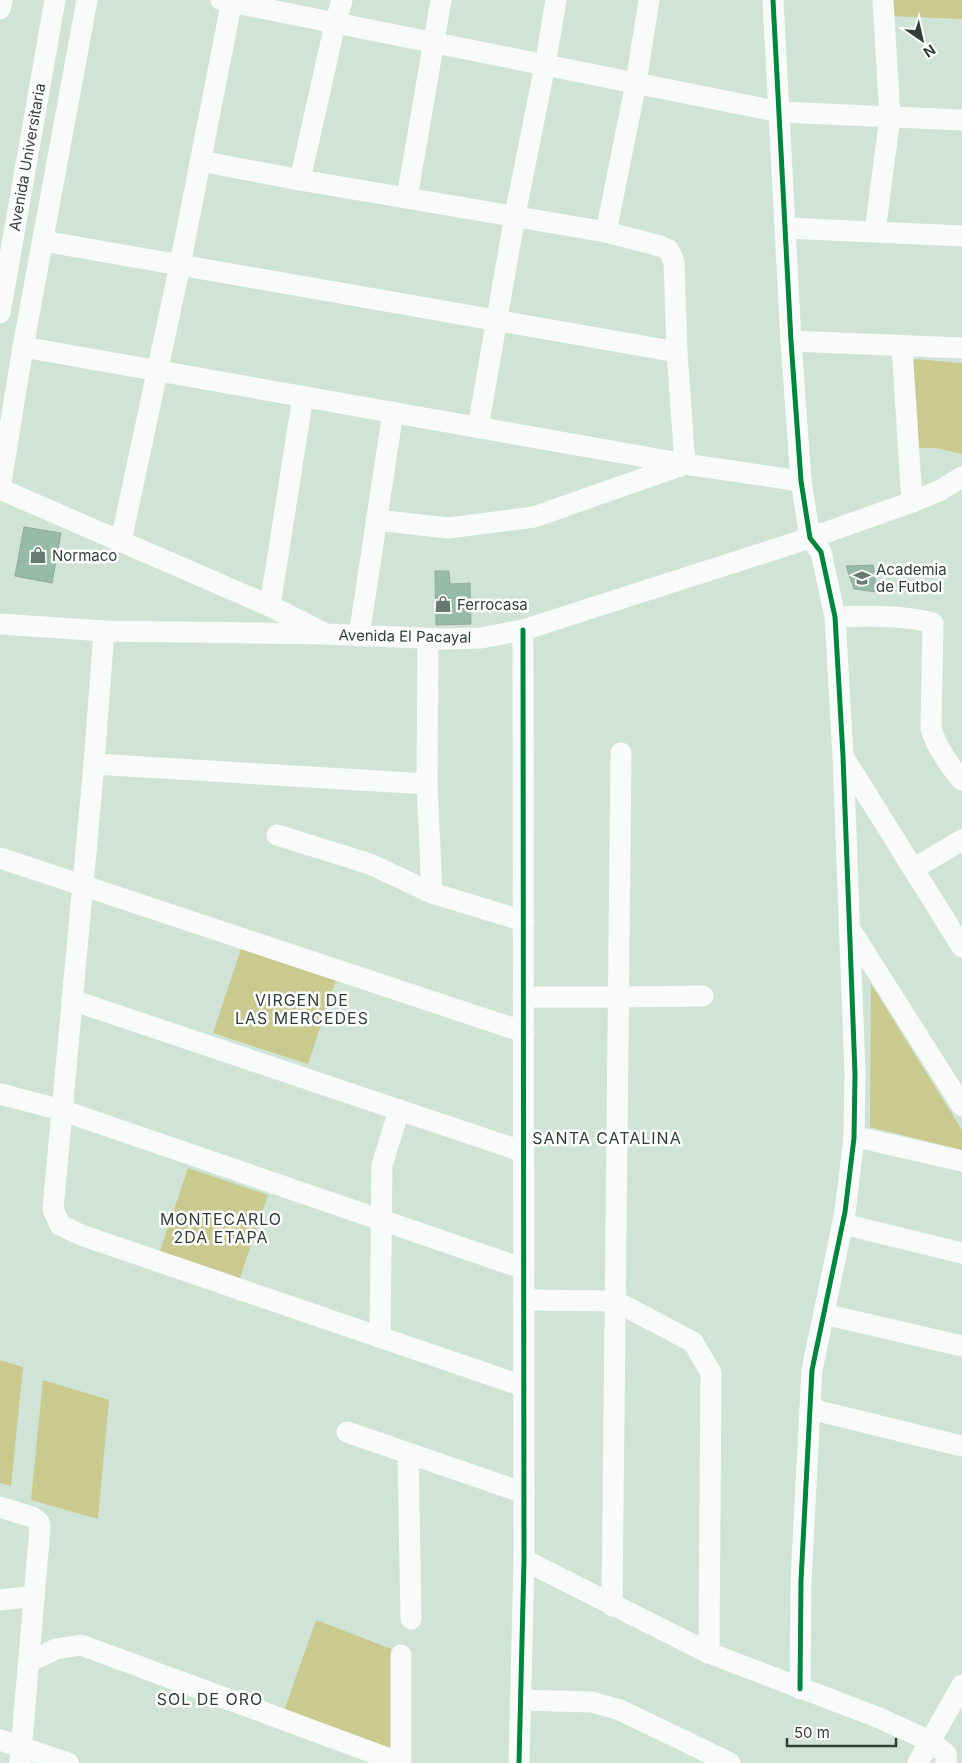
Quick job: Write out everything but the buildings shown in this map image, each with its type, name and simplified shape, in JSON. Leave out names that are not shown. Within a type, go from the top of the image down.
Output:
[{"type":"street","points":[[0,9],[2,0]]},
{"type":"street","name":"Avenida Universitaria","points":[[0,314],[55,0]]},
{"type":"street","points":[[87,0],[23,348],[0,488],[270,606],[326,634]]},
{"type":"street","points":[[121,542],[180,265],[228,0],[335,24],[780,112],[962,120]]},
{"type":"street","points":[[300,180],[342,0]]},
{"type":"street","points":[[407,198],[441,0]]},
{"type":"street","points":[[478,428],[515,215],[556,0]]},
{"type":"street","points":[[606,232],[636,83],[649,0]]},
{"type":"street","points":[[774,0],[791,341],[801,481],[810,538],[821,552],[835,617],[843,756],[855,1074],[854,1138],[845,1212],[812,1370],[801,1581],[800,1689]]},
{"type":"street","points":[[875,232],[890,117],[883,0]]},
{"type":"street","points":[[200,161],[606,232],[669,250],[674,262],[677,352],[685,464]]},
{"type":"street","points":[[0,314],[51,196]]},
{"type":"street","points":[[786,228],[962,236]]},
{"type":"street","points":[[43,241],[677,352]]},
{"type":"street","points":[[791,341],[962,348]]},
{"type":"street","points":[[902,346],[912,502]]},
{"type":"street","points":[[23,348],[685,464],[801,481]]},
{"type":"street","points":[[270,606],[303,396]]},
{"type":"street","points":[[359,636],[393,412]]},
{"type":"street","points":[[376,520],[448,528],[534,518],[685,464]]},
{"type":"street","name":"Avenida El Pacayal","points":[[0,624],[104,631],[326,634],[428,639],[481,638],[524,630],[810,538],[940,491],[962,476]]},
{"type":"street","points":[[835,617],[858,616],[920,620],[933,624],[931,728],[933,737],[962,780]]},
{"type":"street","points":[[519,1763],[524,1560],[524,630]]},
{"type":"street","points":[[104,631],[94,764],[53,1209],[60,1225],[81,1235],[524,1386]]},
{"type":"street","points":[[428,639],[427,784],[432,892]]},
{"type":"street","points":[[612,1606],[622,753]]},
{"type":"street","points":[[843,756],[962,947]]},
{"type":"street","points":[[94,764],[427,784]]},
{"type":"street","points":[[277,835],[370,864],[432,892],[524,920]]},
{"type":"street","points":[[913,869],[962,840]]},
{"type":"street","points":[[0,858],[524,1032]]},
{"type":"street","points":[[850,929],[962,1106]]},
{"type":"street","points":[[524,996],[619,998],[702,996]]},
{"type":"street","points":[[72,1000],[524,1152]]},
{"type":"street","points":[[0,1094],[61,1110],[524,1269]]},
{"type":"street","points":[[380,1337],[382,1165],[399,1110]]},
{"type":"street","points":[[854,1138],[962,1161]]},
{"type":"street","points":[[842,1224],[962,1253]]},
{"type":"street","points":[[524,1300],[615,1301],[693,1342],[712,1373],[709,1653]]},
{"type":"street","points":[[824,1314],[962,1346]]},
{"type":"street","points":[[810,1408],[962,1446]]},
{"type":"street","points":[[347,1432],[524,1493]]},
{"type":"street","points":[[408,1453],[411,1618]]},
{"type":"street","points":[[0,1507],[32,1517],[38,1522],[40,1528],[21,1755]]},
{"type":"street","points":[[524,1560],[612,1606],[709,1653],[877,1717],[930,1741],[946,1754],[946,1763]]},
{"type":"street","points":[[0,1600],[34,1596]]},
{"type":"street","points":[[29,1662],[56,1648],[81,1645],[401,1763],[401,1655]]},
{"type":"street","points":[[918,1763],[959,1695]]},
{"type":"street","points":[[520,1700],[592,1702],[620,1710],[730,1763]]},
{"type":"street","points":[[0,1740],[21,1755],[68,1763]]},
{"type":"shaded area","points":[[891,0],[962,0],[962,19],[891,16]]},
{"type":"shaded area","points":[[913,359],[962,363],[962,454],[936,448],[916,448]]},
{"type":"shaded area","points":[[241,949],[336,980],[308,1064],[213,1033]]},
{"type":"shaded area","points":[[871,984],[962,1130],[962,1150],[870,1127]]},
{"type":"shaded area","points":[[188,1168],[268,1195],[240,1278],[160,1251]]},
{"type":"shaded area","points":[[0,1360],[23,1367],[11,1486],[0,1483]]},
{"type":"shaded area","points":[[43,1380],[109,1400],[98,1519],[31,1500]]},
{"type":"shaded area","points":[[316,1620],[394,1650],[392,1751],[284,1711]]},
{"type":"cycle path","points":[[773,0],[791,341],[801,481],[810,538],[821,552],[835,617],[843,756],[855,1074],[854,1138],[845,1212],[812,1370],[801,1581],[800,1689]]},
{"type":"cycle path","points":[[519,1763],[524,1560],[523,630]]},
{"type":"place","name":"Normaco","points":[[38,555]]},
{"type":"place","name":"Academia de Futbol","points":[[862,578]]},
{"type":"place","name":"Ferrocasa","points":[[443,604]]},
{"type":"district","name":"VIRGEN DE LAS MERCEDES","points":[[302,1009]]},
{"type":"district","name":"SANTA CATALINA","points":[[607,1138]]},
{"type":"district","name":"MONTECARLO 2DA ETAPA","points":[[221,1228]]},
{"type":"district","name":"SOL DE ORO","points":[[210,1699]]}]
